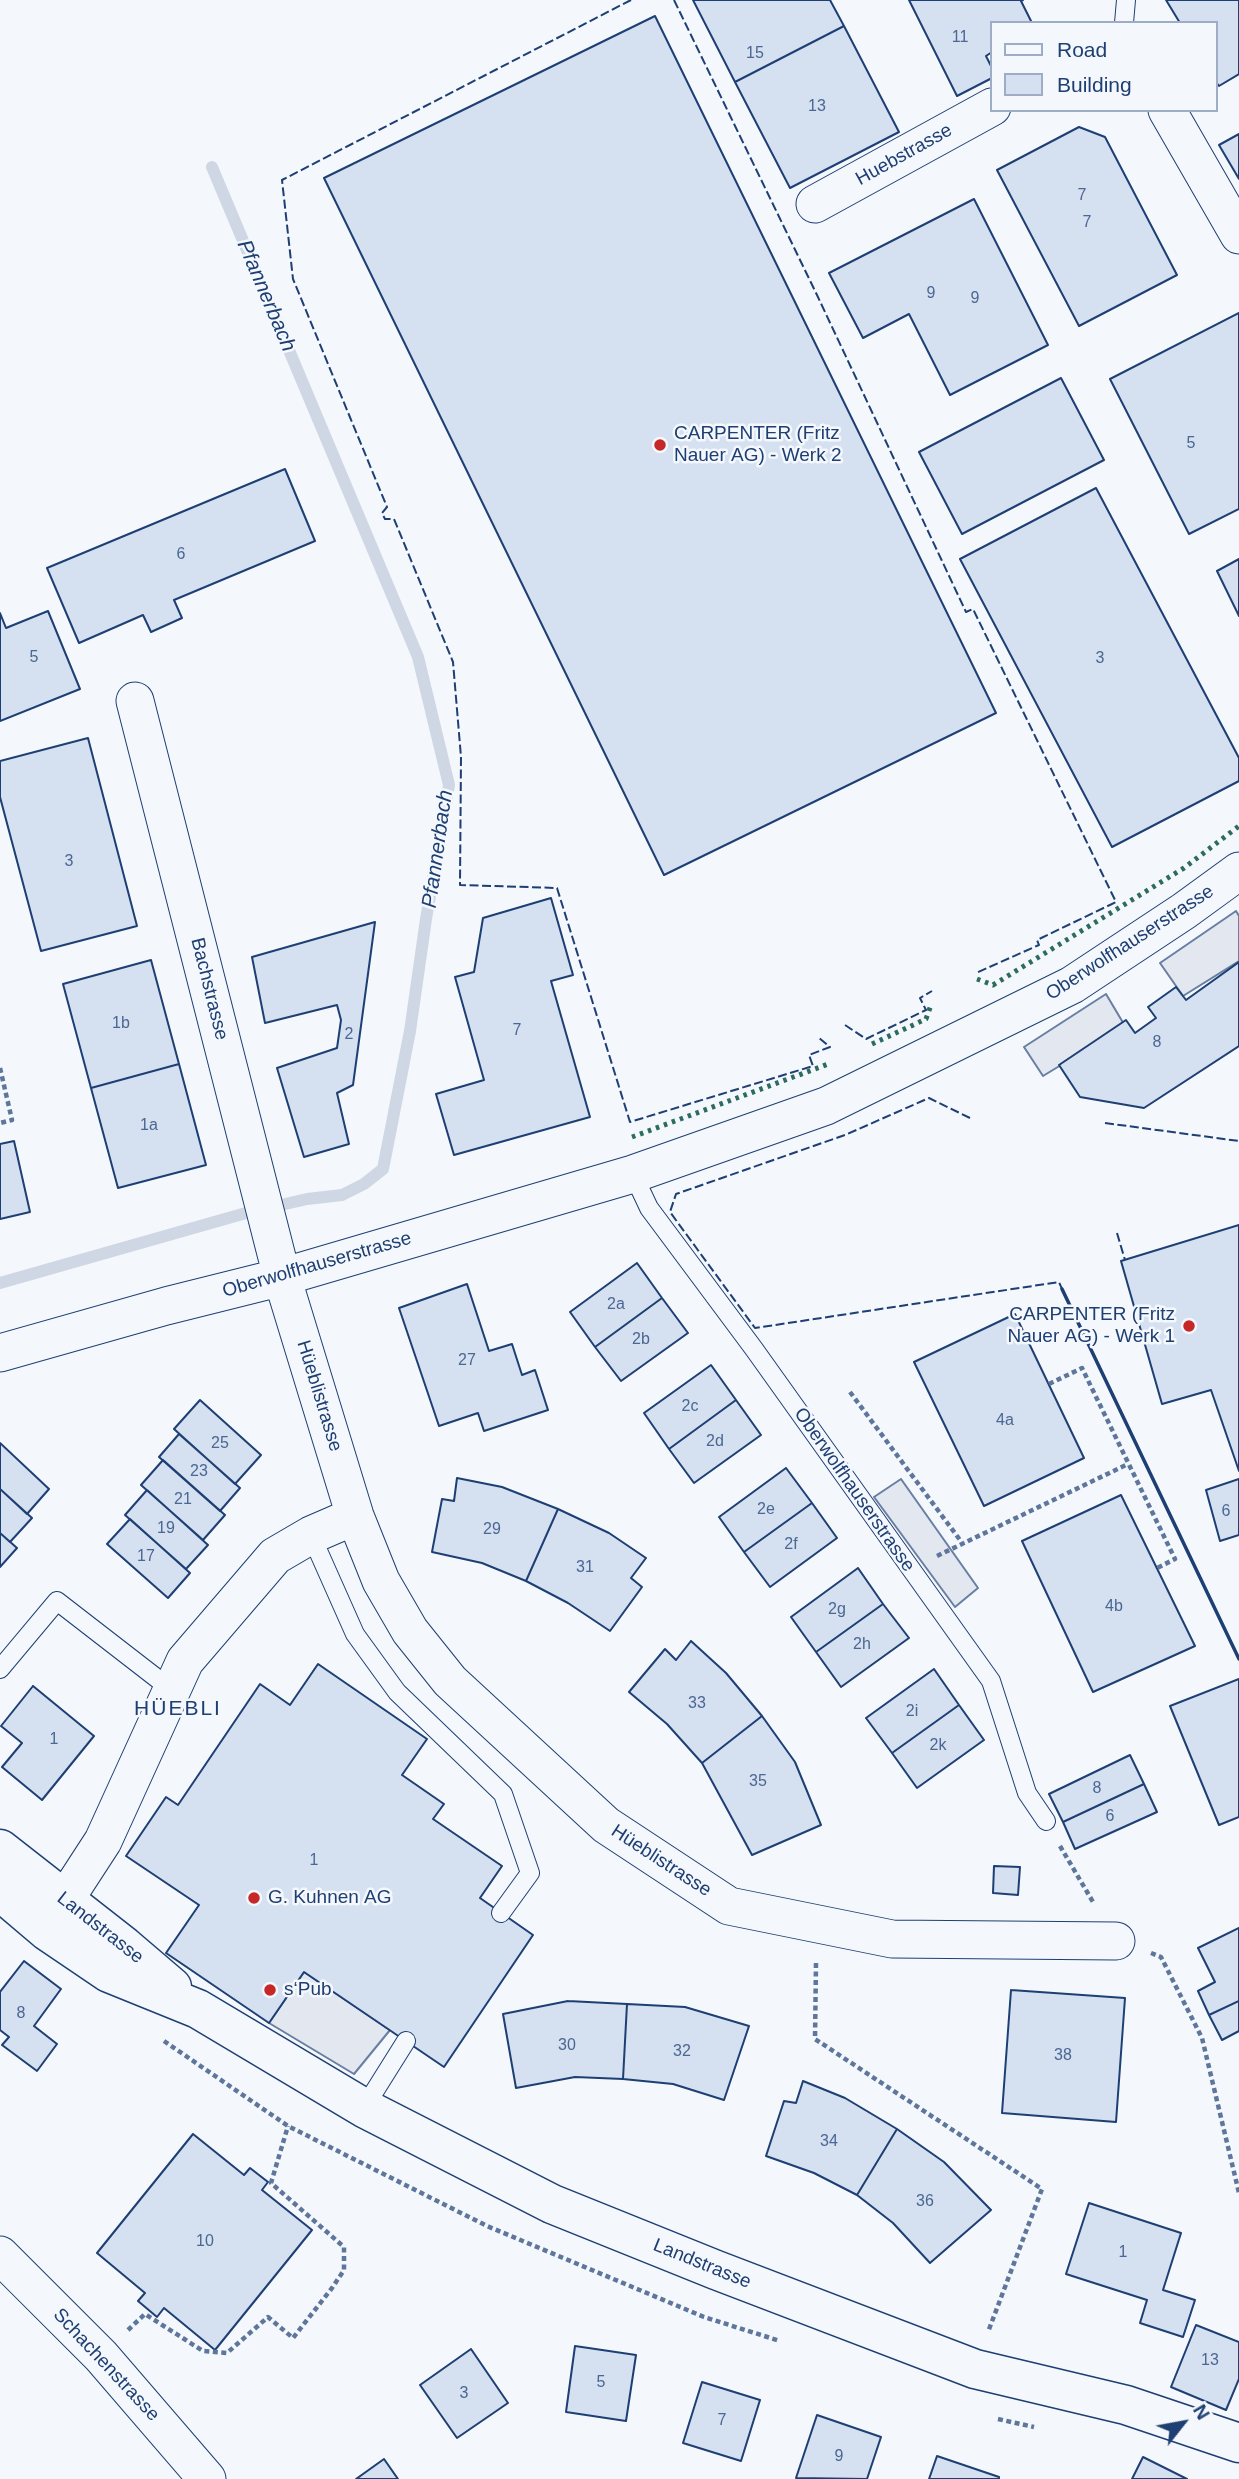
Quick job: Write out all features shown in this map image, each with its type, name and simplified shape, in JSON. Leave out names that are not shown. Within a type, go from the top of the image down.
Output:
[{"type":"main road","name":"Landstrasse","points":[[0,1849],[124,1946],[198,2009]]},
{"type":"main road","name":"Landstrasse","points":[[0,1891],[47,1931],[109,1973],[198,2009],[364,2108],[552,2204],[975,2369],[1126,2405],[1239,2443]]},
{"type":"street","name":"Huebstrasse","points":[[815,204],[990,108]]},
{"type":"street","points":[[1168,112],[1239,235]]},
{"type":"street","name":"Bachstrasse","points":[[135,701],[282,1277]]},
{"type":"street","name":"Oberwolfhauserstrasse","points":[[0,1353],[166,1306],[282,1277],[633,1174],[826,1106],[1072,985],[1239,871]]},
{"type":"street","name":"Hüeblistrasse","points":[[282,1277],[355,1516],[381,1581],[418,1641],[450,1681],[606,1825],[729,1906],[892,1939],[1116,1941]]},
{"type":"street","points":[[64,1901],[77,1885],[103,1841],[185,1661],[275,1556],[311,1535],[355,1516]]},
{"type":"street","name":"Schachenstrasse","points":[[0,2255],[101,2356],[207,2479]]},
{"type":"lane","points":[[1124,21],[1126,0]]},
{"type":"lane","name":"Oberwolfhauserstrasse","points":[[633,1174],[649,1208],[754,1349],[991,1681],[1027,1793],[1046,1821]]},
{"type":"lane","points":[[311,1535],[355,1634],[397,1692],[503,1794],[530,1873],[501,1913]]},
{"type":"lane","points":[[0,1669],[57,1601],[172,1690]]},
{"type":"lane","points":[[364,2108],[406,2041]]},
{"type":"path","points":[[0,1068],[12,1120],[0,1123]]},
{"type":"path","points":[[1049,1384],[1082,1367],[1175,1559],[1157,1568]]},
{"type":"path","points":[[850,1392],[962,1544]]},
{"type":"path","points":[[911,1569],[1128,1464]]},
{"type":"path","points":[[1046,1821],[1116,1941],[1161,1956],[1202,2038],[1239,2193]]},
{"type":"path","points":[[816,1923],[815,2039],[1042,2189],[985,2340]]},
{"type":"path","points":[[101,2356],[145,2314],[204,2351],[227,2353],[268,2317],[293,2338],[344,2270],[344,2247],[271,2183],[288,2126]]},
{"type":"shaded area","points":[[1236,911],[1239,916],[1239,961],[1183,996],[1160,963]]},
{"type":"shaded area","points":[[1106,994],[1125,1026],[1043,1076],[1024,1047]]},
{"type":"shaded area","points":[[901,1479],[978,1588],[955,1607],[874,1497]]},
{"type":"shaded area","points":[[304,1972],[390,2030],[354,2074],[269,2023]]},
{"type":"building","points":[[693,0],[830,0],[844,26],[735,82]]},
{"type":"building","points":[[909,0],[1023,0],[1021,1],[1031,21],[990,21],[990,53],[986,56],[990,64],[990,79],[957,96]]},
{"type":"building","points":[[1166,0],[1239,0],[1239,74],[1218,85],[1218,21],[1179,21]]},
{"type":"building","name":"CARPENTER (Fritz Nauer AG) - Werk 2","points":[[655,16],[996,713],[664,875],[324,178]]},
{"type":"building","points":[[844,26],[899,132],[790,188],[735,82]]},
{"type":"building","points":[[1079,127],[1105,137],[1177,275],[1079,326],[997,170]]},
{"type":"building","points":[[1239,134],[1239,179],[1219,145]]},
{"type":"building","points":[[974,199],[1048,345],[950,395],[909,314],[863,338],[829,273]]},
{"type":"building","points":[[1239,313],[1239,509],[1189,534],[1110,379]]},
{"type":"building","points":[[1061,378],[1104,460],[962,534],[919,452]]},
{"type":"building","points":[[285,469],[315,541],[174,600],[182,618],[151,632],[143,615],[79,643],[47,568]]},
{"type":"building","points":[[1096,488],[1239,758],[1239,781],[1112,847],[960,559]]},
{"type":"building","points":[[1239,559],[1239,616],[1217,571]]},
{"type":"building","points":[[48,611],[80,689],[0,721],[0,613],[6,628]]},
{"type":"building","points":[[88,738],[137,926],[41,951],[0,797],[0,761]]},
{"type":"building","points":[[551,898],[573,975],[551,981],[590,1117],[454,1155],[436,1094],[484,1080],[455,977],[474,972],[483,918]]},
{"type":"building","points":[[375,922],[353,1085],[337,1093],[349,1144],[304,1157],[277,1068],[337,1048],[341,1020],[337,1005],[265,1023],[252,957]]},
{"type":"building","points":[[151,960],[179,1064],[91,1088],[63,984]]},
{"type":"building","points":[[1239,962],[1239,1046],[1144,1108],[1080,1097],[1059,1065],[1126,1020],[1135,1033],[1156,1018],[1148,1007],[1176,987],[1186,1000]]},
{"type":"building","points":[[179,1064],[206,1165],[118,1188],[91,1088]]},
{"type":"building","points":[[14,1141],[30,1212],[0,1219],[0,1144]]},
{"type":"building","name":"CARPENTER (Fritz Nauer AG) - Werk 1","points":[[1239,1225],[1239,1471],[1211,1390],[1162,1404],[1121,1261]]},
{"type":"building","points":[[637,1263],[662,1298],[595,1347],[570,1312]]},
{"type":"building","points":[[467,1284],[489,1351],[512,1344],[522,1375],[535,1370],[548,1410],[484,1431],[478,1413],[439,1426],[399,1308]]},
{"type":"building","points":[[662,1298],[688,1333],[621,1381],[595,1347]]},
{"type":"building","points":[[1015,1314],[1084,1458],[984,1506],[914,1362]]},
{"type":"building","points":[[711,1365],[736,1400],[669,1449],[644,1413]]},
{"type":"building","points":[[200,1400],[261,1455],[235,1484],[174,1429]]},
{"type":"building","points":[[736,1400],[761,1435],[694,1483],[669,1449]]},
{"type":"building","points":[[179,1434],[240,1488],[220,1511],[159,1457]]},
{"type":"building","points":[[0,1443],[49,1489],[27,1514],[0,1489]]},
{"type":"building","points":[[163,1460],[225,1515],[203,1540],[141,1485]]},
{"type":"building","points":[[786,1468],[812,1503],[744,1552],[719,1517]]},
{"type":"building","points":[[457,1478],[502,1487],[558,1509],[526,1581],[482,1563],[432,1552],[442,1499],[454,1501]]},
{"type":"building","points":[[1239,1479],[1239,1535],[1220,1541],[1206,1490]]},
{"type":"building","points":[[0,1489],[32,1518],[10,1542],[0,1533]]},
{"type":"building","points":[[147,1490],[208,1545],[186,1569],[125,1515]]},
{"type":"building","points":[[1121,1495],[1195,1646],[1093,1692],[1022,1541]]},
{"type":"building","points":[[812,1503],[837,1538],[770,1587],[744,1552]]},
{"type":"building","points":[[558,1509],[609,1533],[646,1558],[631,1578],[642,1587],[610,1631],[568,1603],[526,1581]]},
{"type":"building","points":[[130,1519],[190,1573],[168,1598],[107,1544]]},
{"type":"building","points":[[0,1533],[17,1548],[0,1567]]},
{"type":"building","points":[[858,1568],[883,1604],[816,1652],[791,1617]]},
{"type":"building","points":[[883,1604],[909,1638],[841,1687],[816,1652]]},
{"type":"building","points":[[691,1641],[726,1673],[762,1716],[702,1763],[667,1724],[629,1692],[665,1649],[676,1660]]},
{"type":"building","points":[[318,1664],[427,1739],[402,1775],[444,1804],[433,1819],[502,1866],[480,1898],[533,1935],[444,2067],[304,1972],[269,2023],[166,1953],[199,1905],[126,1856],[166,1797],[178,1805],[260,1684],[290,1705]]},
{"type":"building","points":[[934,1669],[959,1705],[892,1753],[866,1718]]},
{"type":"building","points":[[1239,1679],[1239,1817],[1219,1825],[1170,1706]]},
{"type":"building","points":[[33,1686],[94,1736],[42,1800],[2,1767],[22,1743],[1,1726]]},
{"type":"building","points":[[959,1705],[984,1740],[917,1788],[892,1753]]},
{"type":"building","points":[[762,1716],[795,1762],[821,1825],[752,1855],[702,1763]]},
{"type":"building","points":[[1130,1755],[1144,1784],[1063,1822],[1049,1794]]},
{"type":"building","points":[[1144,1784],[1157,1812],[1075,1849],[1063,1822]]},
{"type":"building","points":[[994,1866],[1020,1867],[1018,1895],[993,1893]]},
{"type":"building","points":[[1239,1928],[1239,2001],[1209,2015],[1198,1991],[1215,1982],[1198,1948]]},
{"type":"building","points":[[24,1961],[61,1989],[34,2026],[57,2044],[37,2071],[2,2045],[9,2037],[0,2030],[0,1992]]},
{"type":"building","points":[[1011,1990],[1125,1998],[1116,2122],[1002,2113]]},
{"type":"building","points":[[568,2001],[627,2004],[623,2079],[575,2077],[516,2088],[503,2014]]},
{"type":"building","points":[[1239,2001],[1239,2031],[1222,2040],[1209,2015]]},
{"type":"building","points":[[627,2004],[685,2007],[749,2026],[724,2100],[673,2084],[623,2079]]},
{"type":"building","points":[[803,2081],[845,2098],[897,2129],[857,2195],[814,2173],[766,2156],[784,2101],[796,2103]]},
{"type":"building","points":[[897,2129],[944,2162],[991,2210],[930,2263],[893,2223],[857,2195]]},
{"type":"building","points":[[193,2134],[244,2175],[250,2168],[268,2182],[262,2190],[312,2230],[215,2350],[164,2308],[157,2317],[138,2301],[145,2293],[97,2253]]},
{"type":"building","points":[[1089,2203],[1181,2233],[1163,2290],[1195,2300],[1183,2337],[1140,2323],[1147,2300],[1066,2274]]},
{"type":"building","points":[[1196,2325],[1239,2342],[1239,2379],[1226,2410],[1171,2387]]},
{"type":"building","points":[[575,2346],[636,2355],[626,2421],[566,2412]]},
{"type":"building","points":[[471,2349],[508,2403],[457,2438],[420,2385]]},
{"type":"building","points":[[702,2382],[760,2400],[741,2461],[683,2443]]},
{"type":"building","points":[[817,2415],[881,2437],[867,2479],[796,2478]]},
{"type":"building","points":[[937,2456],[999,2477],[999,2479],[929,2479]]},
{"type":"building","points":[[1143,2457],[1187,2479],[1132,2479]]},
{"type":"building","points":[[384,2459],[398,2479],[356,2479]]},
{"type":"waterway","name":"Pfannerbach","points":[[0,1283],[246,1213],[307,1199],[342,1195],[364,1184],[383,1169],[410,1031],[449,785],[418,657],[212,167]]},
{"type":"hedge","points":[[977,979],[993,985],[1184,868],[1239,826]]},
{"type":"hedge","points":[[872,1044],[926,1019],[931,1005]]},
{"type":"hedge","points":[[632,1137],[831,1063]]},
{"type":"fence","points":[[631,0],[282,180],[293,279],[387,507],[382,513],[385,519],[394,519],[453,662],[461,757],[460,885],[557,888],[630,1122],[813,1066],[809,1055],[830,1047],[819,1038]]},
{"type":"fence","points":[[674,0],[966,612],[973,609],[1116,902],[1037,940],[1039,945],[976,973]]},
{"type":"fence","points":[[845,1025],[866,1039],[926,1010],[920,998],[932,991]]},
{"type":"fence","points":[[970,1118],[929,1098],[845,1135],[676,1194],[670,1212],[755,1328],[1059,1282],[1062,1289]]},
{"type":"fence","points":[[1105,1123],[1239,1141]]},
{"type":"fence","points":[[1117,1233],[1125,1260]]},
{"type":"wall","points":[[1062,1289],[1239,1659]]},
{"type":"place","name":"CARPENTER (Fritz Nauer AG) - Werk 2","points":[[660,445]]},
{"type":"place","name":"CARPENTER (Fritz Nauer AG) - Werk 1","points":[[1189,1326]]},
{"type":"place","name":"G. Kuhnen AG","points":[[254,1898]]},
{"type":"place","name":"s‘Pub","points":[[270,1990]]},
{"type":"district","name":"HÜEBLI","points":[[178,1709]]}]
